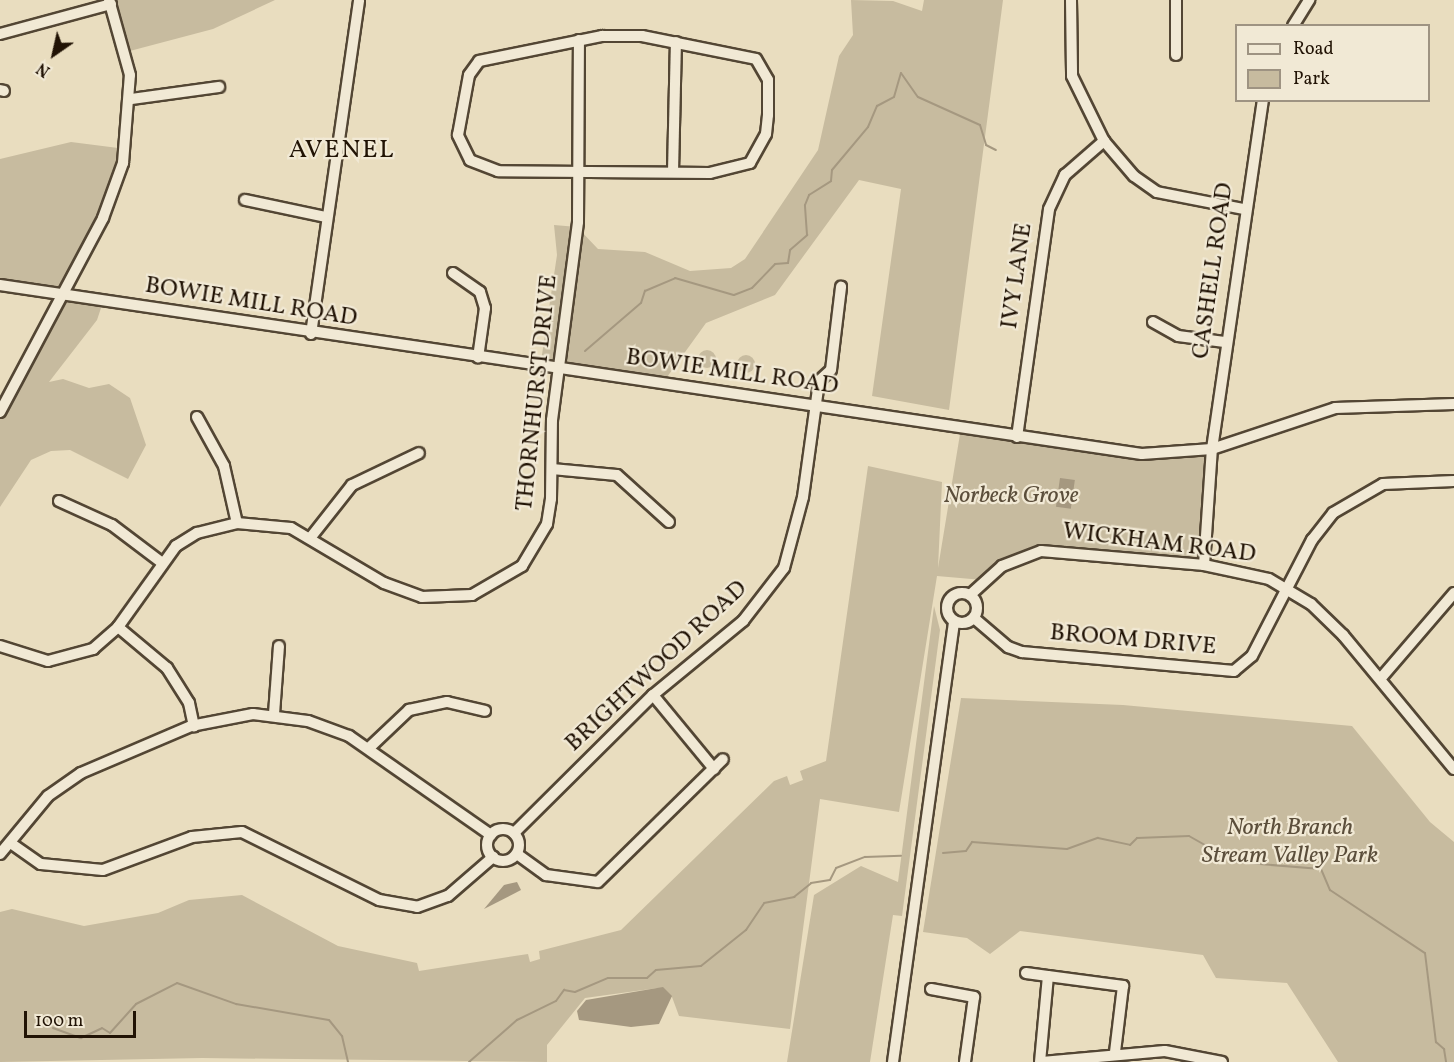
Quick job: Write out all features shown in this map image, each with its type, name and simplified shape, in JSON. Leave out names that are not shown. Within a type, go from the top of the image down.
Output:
[{"type":"street","points":[[310,334],[359,0]]},
{"type":"street","points":[[1071,0],[1072,76],[1104,141],[1134,176],[1157,192],[1244,209]]},
{"type":"street","points":[[1176,0],[1176,55]]},
{"type":"street","points":[[1294,24],[1310,0]]},
{"type":"street","points":[[0,34],[110,2],[126,52],[131,99],[126,149],[112,197],[0,412]]},
{"type":"street","points":[[642,36],[676,42],[747,54],[765,68],[768,92],[766,134],[750,163],[710,173],[481,167],[462,149],[458,135],[469,75],[479,61],[579,40],[642,36]]},
{"type":"street","name":"THORNHURST DRIVE","points":[[2,651],[33,659],[64,659],[93,649],[118,627],[161,562],[197,533],[237,522],[274,523],[311,537],[404,592],[447,599],[472,595],[511,576],[535,550],[547,524],[557,370],[579,171],[579,40]]},
{"type":"street","points":[[673,172],[676,42]]},
{"type":"street","points":[[131,99],[219,87]]},
{"type":"street","name":"CASHELL ROAD","points":[[1204,565],[1212,448],[1225,342],[1244,209],[1263,102]]},
{"type":"street","name":"IVY LANE","points":[[1017,437],[1049,209],[1065,175],[1104,141]]},
{"type":"street","points":[[245,200],[326,217]]},
{"type":"street","points":[[453,273],[480,292],[485,308],[478,358]]},
{"type":"street","name":"BOWIE MILL ROAD","points":[[0,285],[310,334],[1142,454],[1212,448],[1335,408],[1454,404]]},
{"type":"street","name":"BRIGHTWOOD ROAD","points":[[514,833],[653,695],[743,621],[784,568],[803,496],[819,381],[831,370],[841,287]]},
{"type":"street","points":[[1153,322],[1178,336],[1225,342]]},
{"type":"street","points":[[197,417],[224,466],[237,522]]},
{"type":"street","points":[[311,537],[352,485],[419,453]]},
{"type":"street","points":[[552,470],[617,475],[669,522]]},
{"type":"street","name":"BROOM DRIVE","points":[[974,618],[1008,647],[1022,652],[1234,671],[1252,656],[1322,525],[1362,492],[1401,480],[1454,481]]},
{"type":"street","points":[[59,501],[112,525],[161,562]]},
{"type":"street","points":[[1185,563],[1206,543]]},
{"type":"street","name":"WICKHAM ROAD","points":[[970,595],[1002,566],[1041,551],[1204,565],[1258,576],[1287,588],[1326,616],[1452,762]]},
{"type":"street","points":[[893,1062],[932,767],[954,622],[946,610],[949,600],[961,593],[970,595],[977,606],[974,618],[954,622]]},
{"type":"street","points":[[1381,678],[1454,593]]},
{"type":"street","points":[[118,627],[167,668],[189,703],[194,726]]},
{"type":"street","points":[[274,714],[279,646]]},
{"type":"street","points":[[653,695],[714,769]]},
{"type":"street","points":[[370,747],[409,710],[447,702],[485,711]]},
{"type":"street","points":[[0,854],[12,844],[48,796],[81,772],[222,717],[274,714],[329,727],[370,747],[490,835]]},
{"type":"street","points":[[517,854],[506,861],[493,857],[487,847],[490,835],[500,829],[514,833],[517,854],[546,875],[598,882],[723,759]]},
{"type":"street","points":[[12,844],[41,864],[103,870],[192,837],[242,832],[379,900],[417,907],[448,896],[493,857]]},
{"type":"street","points":[[1026,973],[1123,986],[1115,1052]]},
{"type":"street","points":[[1048,976],[1041,1062],[1078,1059],[1115,1052],[1222,1062]]},
{"type":"street","points":[[931,989],[974,997],[965,1062]]},
{"type":"green space","points":[[109,0],[275,0],[213,29],[126,52]]},
{"type":"green space","points":[[851,0],[893,1],[922,11],[924,0],[1003,0],[949,410],[872,396],[901,189],[859,180],[775,295],[706,323],[662,384],[540,368],[557,255],[554,225],[577,227],[598,249],[645,252],[690,271],[731,268],[745,259],[818,150],[839,56],[853,35]]},
{"type":"green space","points":[[71,142],[126,149],[112,197],[62,293],[103,302],[97,320],[49,382],[63,379],[89,388],[109,384],[130,398],[146,445],[128,479],[70,450],[51,451],[31,460],[0,507],[0,412],[61,294],[0,285],[0,159]]},
{"type":"green space","points":[[707,350],[713,353],[716,359],[713,365],[707,368],[701,365],[698,359],[701,353]]},
{"type":"green space","points":[[746,355],[752,358],[755,364],[752,370],[746,373],[740,370],[737,364],[740,358]]},
{"type":"green space","name":"Norbeck Grove","points":[[961,428],[1098,449],[1212,449],[1204,565],[1041,551],[983,580],[937,576],[899,812],[820,799],[790,1029],[679,1016],[672,997],[658,988],[585,998],[547,1045],[547,1062],[202,1058],[0,1062],[0,912],[12,909],[84,926],[158,913],[189,900],[242,895],[338,946],[417,963],[419,971],[528,954],[530,962],[540,959],[539,951],[621,930],[774,781],[787,776],[790,785],[803,780],[800,771],[826,761],[868,466],[942,482],[938,568]]},
{"type":"green space","points":[[934,606],[940,630],[902,916],[893,915],[870,1062],[787,1062],[814,895],[861,866],[898,882]]},
{"type":"green space","name":"North Branch Stream Valley Park","points":[[961,698],[1123,705],[1352,726],[1430,822],[1454,842],[1454,1062],[1338,1062],[1287,983],[1216,978],[1203,955],[1020,931],[990,954],[967,938],[923,932]]},
{"type":"shaded area","points":[[1060,478],[1075,480],[1071,509],[1056,507]]},
{"type":"shaded area","points":[[517,882],[521,890],[484,909],[504,885]]},
{"type":"shaded area","points":[[663,987],[672,996],[659,1024],[631,1027],[579,1020],[577,1011],[586,1000]]},
{"type":"waterway","points":[[585,351],[641,303],[645,291],[675,278],[734,295],[752,288],[775,264],[788,263],[790,250],[807,235],[805,205],[809,195],[831,181],[832,170],[868,127],[877,106],[894,97],[901,73],[918,97],[980,125],[986,145],[996,150]]},
{"type":"waterway","points":[[943,853],[966,851],[972,842],[1067,849],[1098,838],[1130,845],[1137,838],[1189,836],[1235,862],[1321,869],[1330,890],[1425,953],[1436,1042],[1444,1049],[1446,1062]]},
{"type":"waterway","points":[[469,1062],[517,1020],[556,1001],[564,990],[575,992],[608,978],[647,978],[656,970],[701,966],[746,930],[764,903],[794,897],[811,883],[830,880],[836,868],[865,857],[901,856]]},
{"type":"waterway","points":[[53,1028],[81,1038],[102,1028],[110,1033],[136,1004],[177,983],[236,1004],[329,1020],[342,1036],[348,1062]]},
{"type":"district","name":"AVENEL","points":[[342,151]]}]
